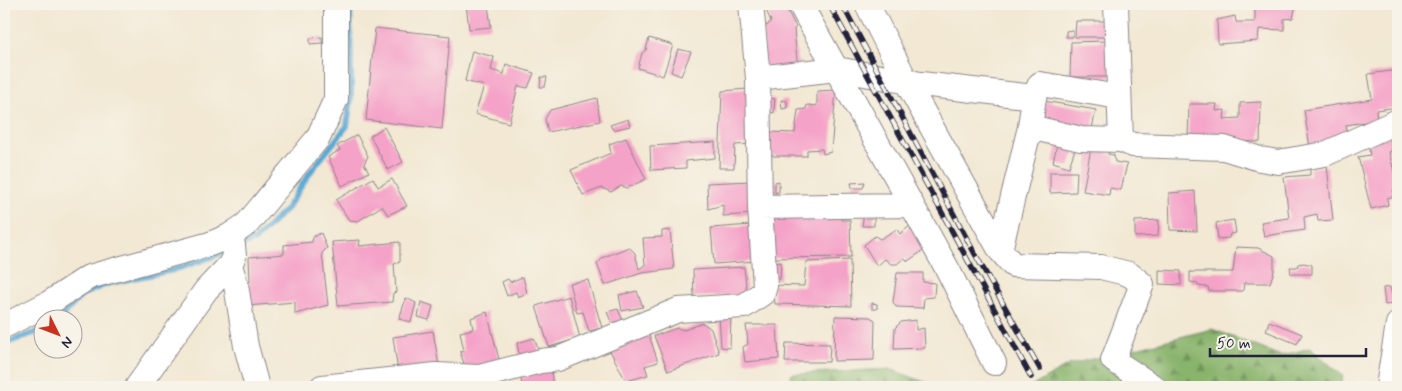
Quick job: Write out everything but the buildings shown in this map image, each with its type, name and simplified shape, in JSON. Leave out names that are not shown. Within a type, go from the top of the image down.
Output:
[{"type":"street","points":[[137,387],[206,290],[232,251],[247,224],[318,138],[336,99],[336,4]]},
{"type":"street","points":[[322,387],[436,375],[479,377],[541,361],[558,359],[678,310],[744,306],[764,293],[760,207],[758,78],[751,4]]},
{"type":"street","points":[[800,4],[949,272],[994,363]]},
{"type":"street","points":[[867,4],[906,81],[1000,250],[1013,265],[1101,267],[1129,274],[1142,284],[1113,360],[1154,387]]},
{"type":"street","points":[[1116,4],[1121,140]]},
{"type":"street","points":[[758,78],[836,69],[906,81],[1034,97]]},
{"type":"street","points":[[1000,250],[1030,127],[1034,97],[1040,84],[1119,97]]},
{"type":"street","points":[[1030,127],[1081,139],[1121,140],[1133,145],[1224,148],[1260,159],[1278,162],[1325,154],[1398,121]]},
{"type":"street","points":[[760,207],[912,205]]},
{"type":"street","points":[[4,326],[48,303],[89,277],[210,244],[232,251]]},
{"type":"street","points":[[232,251],[246,346],[258,387]]},
{"type":"street","points":[[1388,387],[1398,324]]},
{"type":"green space","points":[[1212,329],[1281,356],[1310,348],[1343,376],[1341,387],[1031,387],[1068,365]]},
{"type":"green space","points":[[890,369],[938,387],[785,387],[792,374]]},
{"type":"waterway","points":[[238,247],[255,240],[287,208],[311,171],[347,126],[351,97],[350,4]]},
{"type":"waterway","points":[[70,308],[83,294],[109,283],[173,270],[229,251]]},
{"type":"waterway","points":[[4,344],[32,334]]},
{"type":"railway","points":[[829,4],[1031,377]]},
{"type":"railway","points":[[842,4],[975,254],[1040,369]]}]
